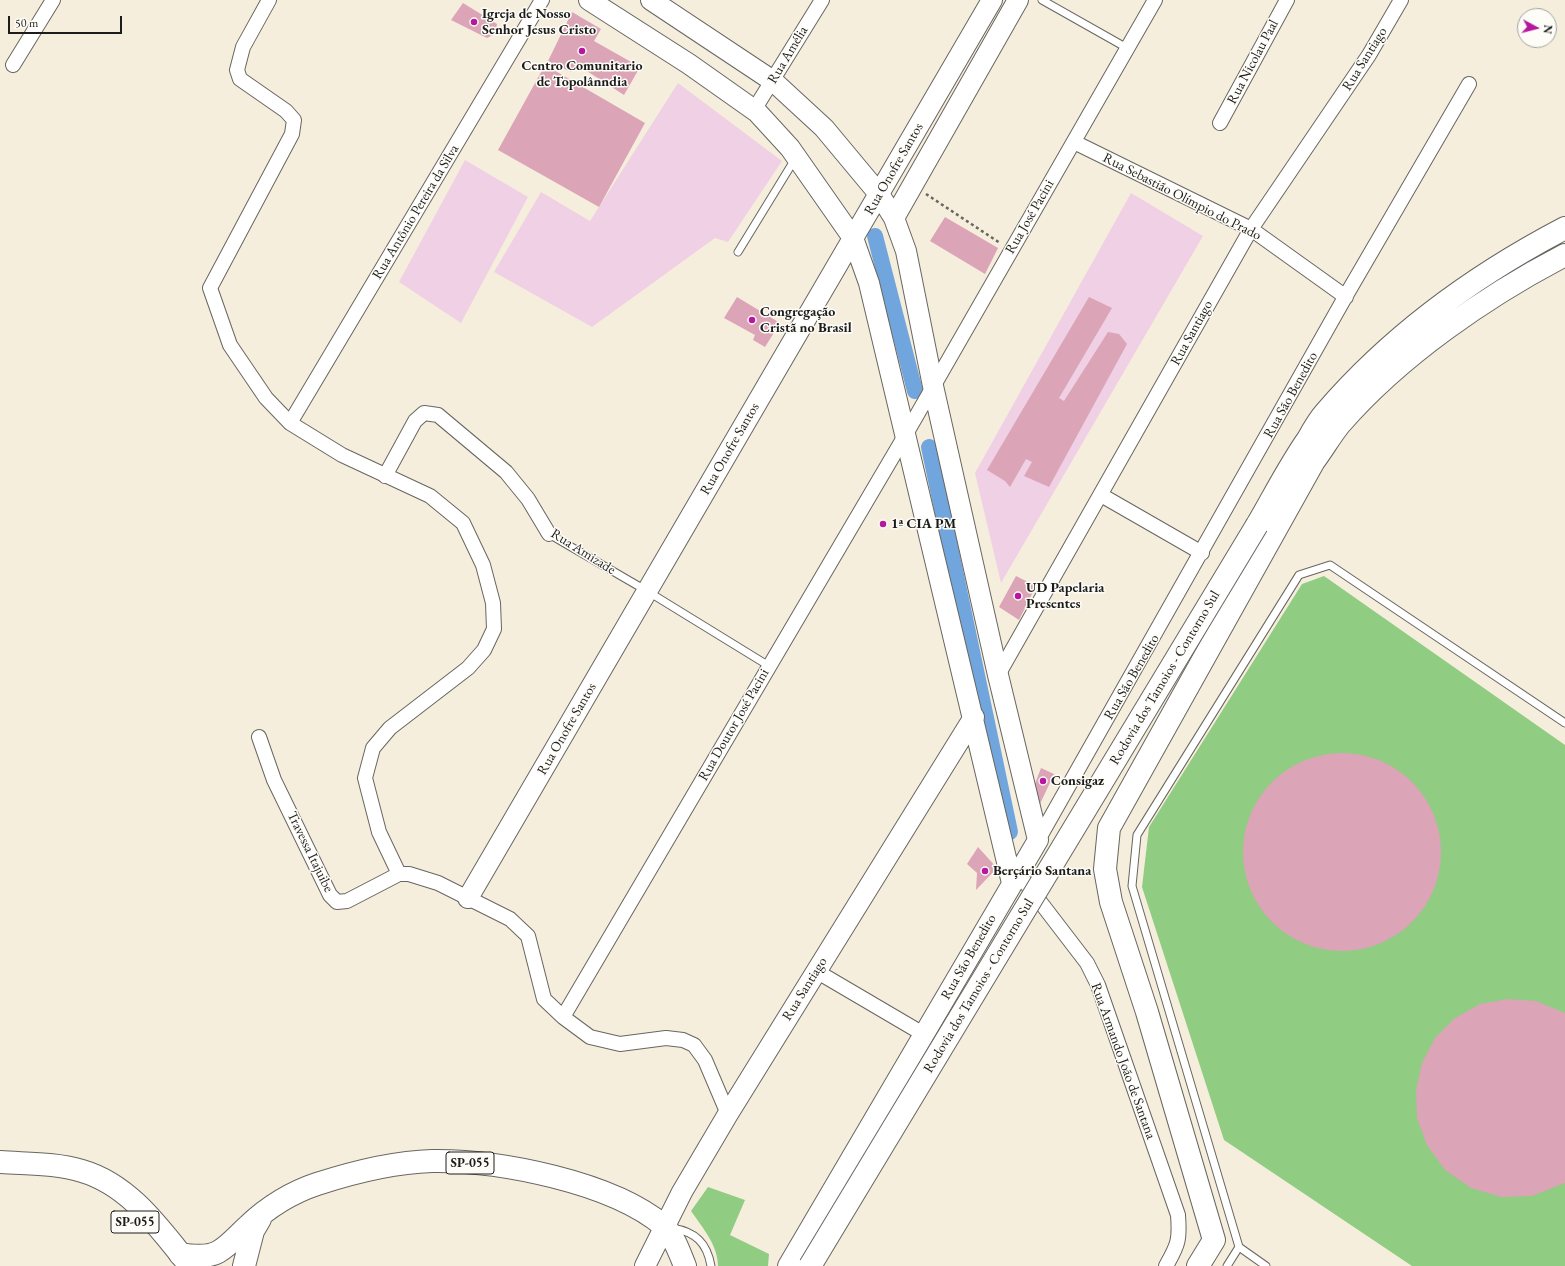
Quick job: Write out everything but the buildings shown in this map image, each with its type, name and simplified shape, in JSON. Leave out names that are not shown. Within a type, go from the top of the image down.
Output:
[{"type":"main road","name":"Rodovia dos Tamoios - Contorno Sul","points":[[810,1266],[1257,525],[1296,456],[1324,414],[1390,346],[1476,280],[1527,247],[1565,228]]},
{"type":"main road","name":"Rodovia dos Tamoios - Contorno Sul","points":[[1198,1266],[1214,1240],[1147,1012],[1111,902],[1105,869],[1109,828],[1314,461],[1340,424],[1401,364],[1493,296],[1565,255]]},
{"type":"main road","name":"SP-055","points":[[0,1162],[60,1167],[82,1171],[97,1177],[181,1262],[196,1256],[218,1252],[270,1207],[286,1196],[317,1184],[390,1166],[431,1161],[462,1162],[512,1168],[560,1179],[606,1192],[626,1201],[665,1227],[678,1249],[685,1266]]},
{"type":"main road","name":"SP-055","points":[[244,1266],[253,1231],[270,1207]]},
{"type":"street","points":[[13,65],[53,0]]},
{"type":"street","points":[[269,0],[243,47],[237,70],[240,79],[286,111],[294,120],[292,134],[210,288],[230,346],[266,398],[290,424],[342,455],[430,496],[463,523],[483,565],[493,603],[494,629],[484,650],[468,668],[390,728],[374,748],[366,778],[379,832],[399,874],[409,874],[438,883],[510,918],[528,936],[544,999],[563,1017],[590,1037],[620,1044],[666,1038],[683,1040],[694,1045],[705,1060],[728,1114]]},
{"type":"street","name":"Rua Antônio Pereira da Silva","points":[[290,424],[542,0]]},
{"type":"street","points":[[589,0],[689,64],[754,110],[796,157],[854,238],[869,283],[974,717],[1015,878]]},
{"type":"street","points":[[651,0],[773,81],[824,128],[879,194],[894,218],[906,251],[933,386],[998,674],[1038,840]]},
{"type":"street","name":"Rua Onofre Santos","points":[[468,898],[992,0]]},
{"type":"street","name":"Rua Onofre Santos","points":[[894,218],[1018,0]]},
{"type":"street","name":"Rua José Pacini","points":[[906,434],[1155,0]]},
{"type":"street","name":"Rua Nicolau Paal","points":[[1220,123],[1287,0]]},
{"type":"street","name":"Rua Santiago","points":[[998,674],[1251,229],[1369,55],[1401,0]]},
{"type":"street","name":"Rua Amélia","points":[[754,110],[773,81],[820,1]]},
{"type":"street","name":"Rua São Benedito","points":[[788,1266],[925,1035],[1038,840],[1346,297],[1469,84]]},
{"type":"street","name":"Rua Sebastião Olímpio do Prado","points":[[1074,142],[1251,229],[1346,297]]},
{"type":"street","name":"Rua Amizade","points":[[385,476],[415,421],[424,413],[438,415],[506,472],[528,499],[549,534]]},
{"type":"street","name":"Rua Doutor José Pacini","points":[[563,1017],[906,434]]},
{"type":"street","points":[[1101,495],[1202,553]]},
{"type":"street","name":"Rua Santiago","points":[[645,1266],[682,1192],[728,1114],[974,717]]},
{"type":"street","name":"Travessa Itajuibe","points":[[259,737],[274,780],[330,895],[337,902],[347,901],[399,874]]},
{"type":"street","name":"Rua Armando João de Santana","points":[[1015,878],[1087,963],[1098,985],[1178,1215],[1180,1234],[1175,1250],[1166,1266]]},
{"type":"street","points":[[816,971],[925,1035]]},
{"type":"lane","points":[[1042,0],[1127,48]]},
{"type":"lane","points":[[738,252],[796,157]]},
{"type":"lane","name":"Rua Amizade","points":[[549,534],[647,590],[769,666]]},
{"type":"lane","points":[[1266,1266],[1239,1248],[1132,886],[1137,835],[1299,575],[1330,566],[1565,723]]},
{"type":"lane","points":[[665,1227],[680,1229],[693,1234],[702,1242],[709,1253],[711,1266]]},
{"type":"lane","points":[[1227,1266],[1239,1248]]},
{"type":"path","points":[[912,185],[1011,251]]},
{"type":"shaded area","points":[[678,83],[782,161],[728,242],[715,238],[592,327],[494,272],[541,192],[590,221]]},
{"type":"shaded area","points":[[465,160],[528,197],[461,323],[399,282]]},
{"type":"shaded area","points":[[1131,193],[1203,236],[1001,583],[975,473]]},
{"type":"green space","points":[[1324,576],[1565,745],[1565,1266],[1412,1266],[1224,1140],[1142,887],[1149,827],[1302,584]]},
{"type":"green space","points":[[708,1187],[745,1200],[730,1235],[769,1254],[768,1266],[718,1266],[712,1244],[691,1211]]},
{"type":"waterway","points":[[875,236],[915,391]]},
{"type":"waterway","points":[[929,447],[1010,832]]},
{"type":"place","name":"Igreja de Nosso Senhor Jesus Cristo","points":[[474,22]]},
{"type":"place","name":"Centro Comunitario de Topolânndia","points":[[582,51]]},
{"type":"place","name":"Congregação Cristã no Brasil","points":[[752,320]]},
{"type":"place","name":"1ª CIA PM","points":[[883,524]]},
{"type":"place","name":"UD Papelaria Presentes","points":[[1018,596]]},
{"type":"place","name":"Consigaz","points":[[1043,781]]},
{"type":"place","name":"Berçário Santana","points":[[985,871]]}]
